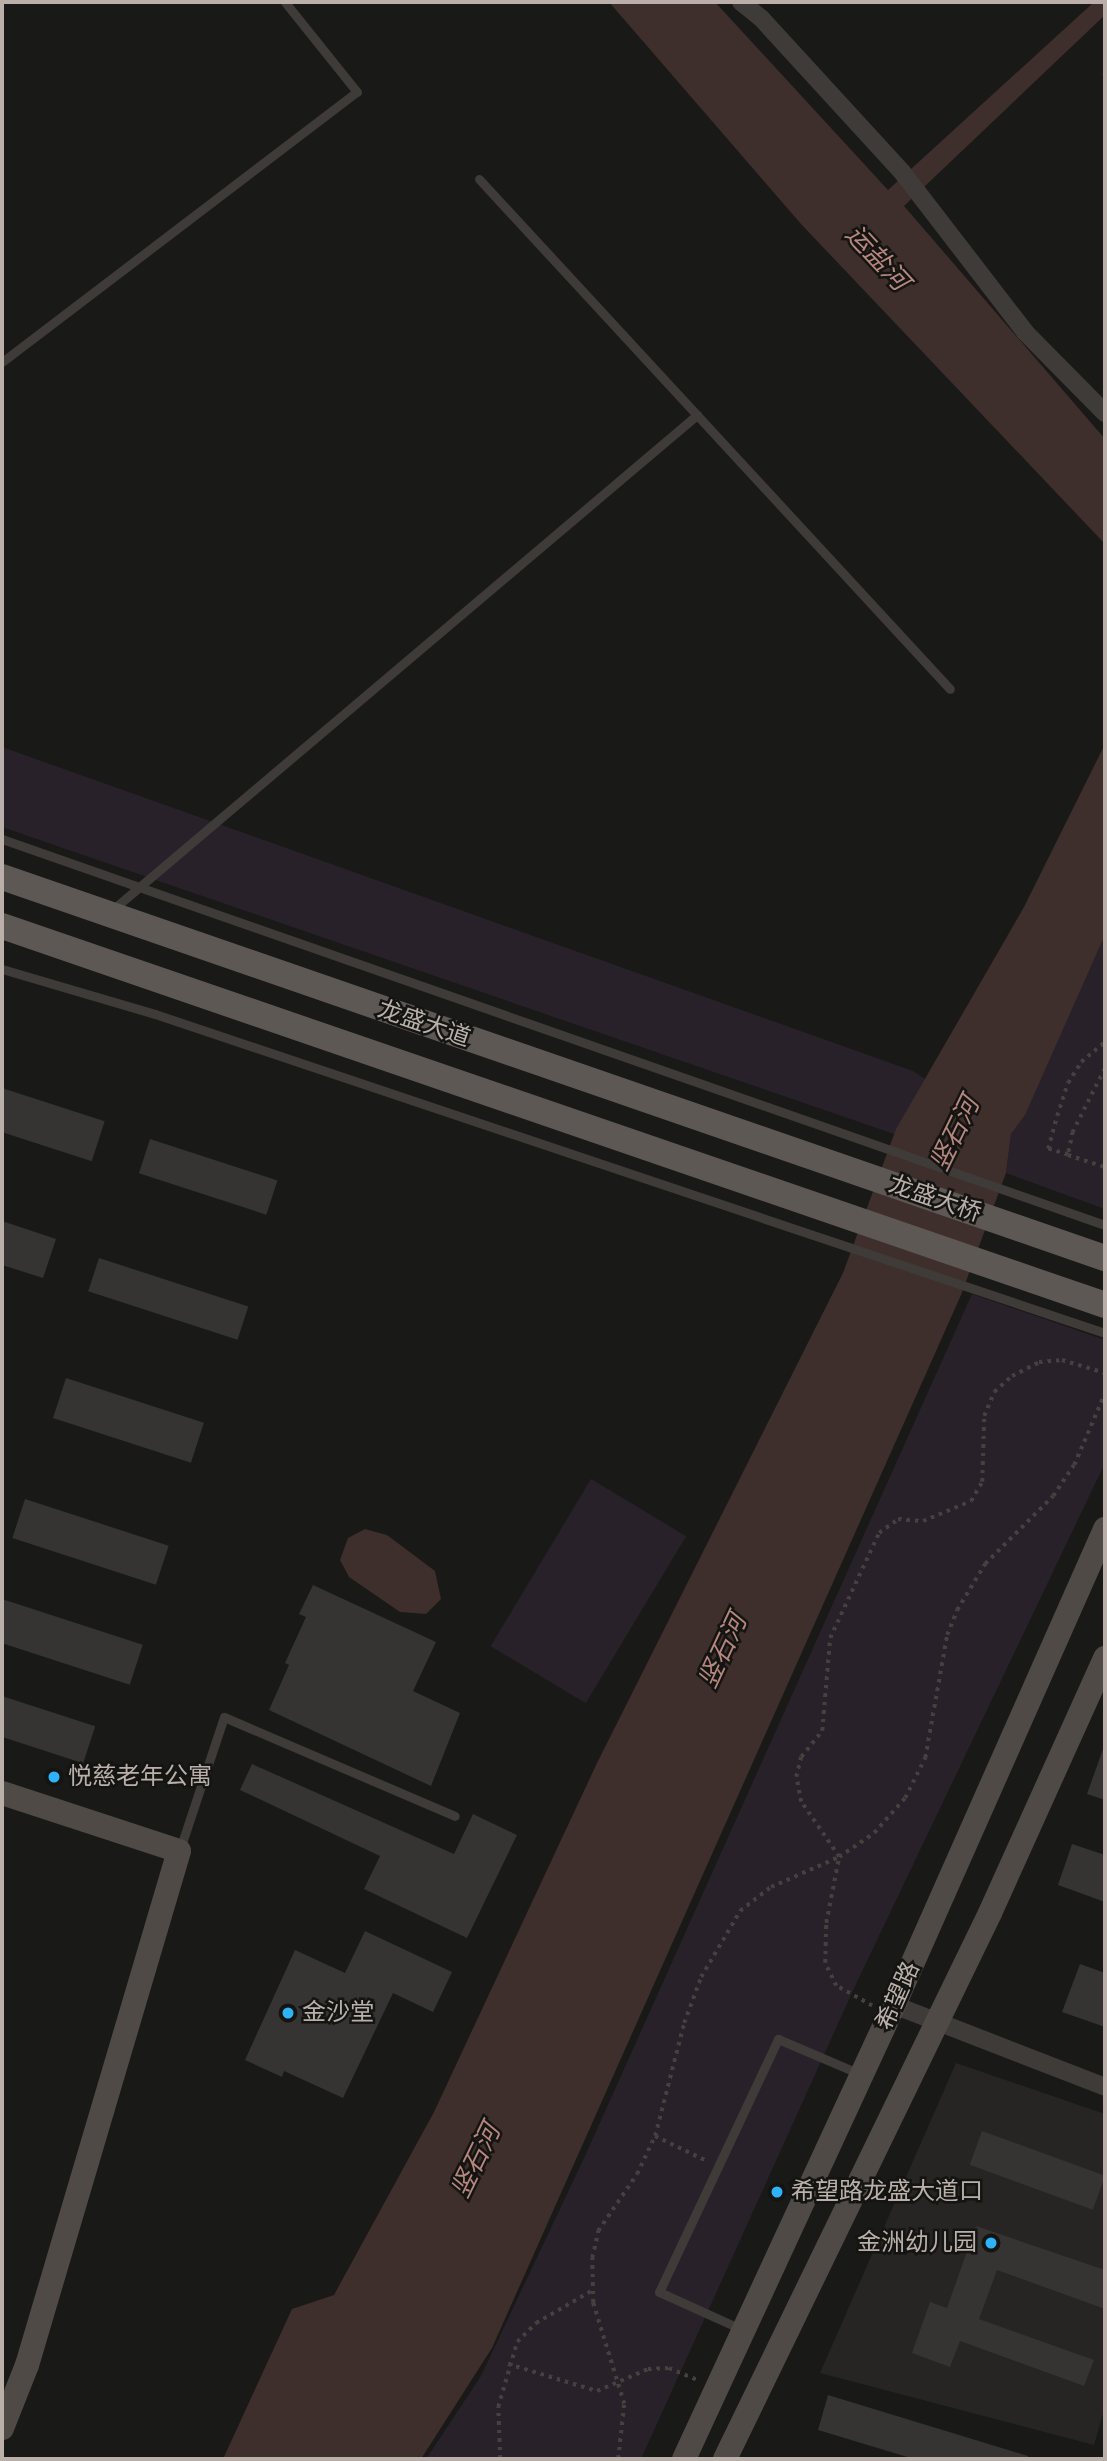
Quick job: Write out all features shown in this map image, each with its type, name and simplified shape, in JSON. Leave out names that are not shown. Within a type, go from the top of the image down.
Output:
[{"type":"main road","name":"龙盛大道","points":[[2,877],[847,1170]]},
{"type":"main road","name":"龙盛大道","points":[[2,926],[836,1211]]},
{"type":"main road","name":"龙盛大桥","points":[[847,1170],[1105,1258]]},
{"type":"main road","name":"龙盛大桥","points":[[836,1211],[1010,1269],[1105,1305]]},
{"type":"main road","name":"希望路","points":[[684,2459],[892,2010],[1105,1529]]},
{"type":"main road","name":"希望路","points":[[725,2459],[936,2023],[1105,1658]]},
{"type":"main road","points":[[2,1793],[180,1851],[27,2365],[2,2428]]},
{"type":"street","points":[[741,2],[761,18],[902,172],[1025,332],[1105,413]]},
{"type":"street","points":[[892,2010],[936,2023],[1105,2087]]},
{"type":"lane","points":[[2,362],[357,92],[285,2]]},
{"type":"lane","points":[[479,179],[950,689]]},
{"type":"lane","points":[[107,914],[697,415]]},
{"type":"lane","points":[[2,839],[1105,1225]]},
{"type":"lane","points":[[2,969],[155,1014],[1105,1333]]},
{"type":"lane","points":[[180,1851],[224,1717],[455,1816]]},
{"type":"lane","points":[[742,2330],[659,2291],[778,2039],[862,2074]]},
{"type":"path","points":[[1105,1042],[1081,1062],[1061,1105],[1048,1149],[1105,1167]]},
{"type":"path","points":[[1068,1155],[1073,1132],[1105,1069]]},
{"type":"path","points":[[892,2010],[836,1986],[825,1963],[826,1923],[839,1857],[801,1802],[796,1777],[801,1757],[822,1731],[830,1638],[878,1533],[898,1519],[923,1521],[971,1502],[982,1482],[984,1416],[994,1392],[1012,1376],[1039,1362],[1062,1360],[1105,1373]]},
{"type":"path","points":[[618,2459],[624,2404],[593,2290],[592,2258],[598,2231],[637,2174],[655,2136],[684,2023],[718,1941],[740,1911],[771,1887],[839,1857],[874,1833],[905,1798],[925,1758],[947,1635],[957,1610],[985,1564],[1053,1496],[1073,1465],[1105,1393]]},
{"type":"path","points":[[655,2136],[718,2167]]},
{"type":"path","points":[[500,2459],[498,2407],[508,2364],[517,2342],[536,2323],[593,2290]]},
{"type":"path","points":[[508,2364],[597,2391],[648,2369],[669,2368],[715,2388]]},
{"type":"shaded area","points":[[2,747],[913,1071],[925,1079],[894,1134],[2,827]]},
{"type":"shaded area","points":[[1105,935],[1105,1209],[1006,1173],[1011,1134],[1025,1114]]},
{"type":"shaded area","points":[[972,1294],[1105,1340],[1105,1463],[856,1984],[641,2459],[426,2459],[481,2376],[585,2156]]},
{"type":"shaded area","points":[[591,1479],[686,1536],[586,1703],[491,1646]]},
{"type":"shaded area","name":"金洲幼儿园","points":[[956,2063],[1105,2114],[1105,2407],[1094,2445],[820,2373]]},
{"type":"water","name":"运盐河","points":[[609,2],[715,2],[888,190],[1094,2],[1105,2],[1105,15],[904,206],[1105,439],[1105,544],[801,224]]},
{"type":"water","name":"竖石河","points":[[1105,744],[1105,935],[1025,1115],[1011,1134],[1006,1173],[961,1295],[492,2348],[421,2459],[223,2459],[292,2309],[334,2295],[434,2112],[597,1763],[843,1273],[896,1129],[1024,907]]},
{"type":"water","points":[[365,1529],[387,1535],[435,1571],[441,1599],[426,1614],[400,1612],[349,1577],[340,1560],[348,1538]]},
{"type":"building","points":[[2,1088],[105,1121],[92,1161],[2,1132]]},
{"type":"building","points":[[150,1139],[277,1180],[266,1215],[139,1173]]},
{"type":"building","points":[[2,1221],[56,1239],[43,1278],[2,1265]]},
{"type":"building","points":[[99,1258],[248,1307],[238,1340],[88,1291]]},
{"type":"building","points":[[66,1378],[204,1423],[191,1463],[53,1418]]},
{"type":"building","points":[[25,1499],[169,1546],[156,1585],[12,1538]]},
{"type":"building","points":[[313,1585],[436,1642],[413,1691],[460,1713],[431,1786],[269,1710],[289,1665],[285,1663],[306,1617],[299,1614]]},
{"type":"building","points":[[2,1599],[143,1645],[130,1685],[2,1643]]},
{"type":"building","points":[[2,1696],[95,1726],[83,1763],[2,1737]]},
{"type":"building","points":[[1105,1749],[1105,1800],[1087,1794]]},
{"type":"building","points":[[252,1764],[454,1854],[473,1814],[517,1835],[467,1938],[364,1889],[380,1856],[240,1790]]},
{"type":"building","points":[[1072,1844],[1105,1855],[1105,1902],[1058,1885]]},
{"type":"building","points":[[365,1931],[452,1972],[433,2012],[393,1993],[343,2098],[284,2071],[282,2077],[245,2060],[295,1950],[345,1973]]},
{"type":"building","points":[[1080,1964],[1105,1973],[1105,2027],[1062,2012]]},
{"type":"building","points":[[982,2131],[1105,2176],[1093,2210],[970,2165]]},
{"type":"building","points":[[976,2226],[1105,2270],[1105,2309],[997,2270],[979,2319],[1094,2360],[1084,2386],[960,2341],[950,2367],[912,2353],[930,2302],[947,2308]]},
{"type":"building","points":[[828,2395],[1028,2456],[1027,2459],[914,2459],[818,2430]]},
{"type":"place","name":"悦慈老年公寓","points":[[54,1777]]},
{"type":"place","name":"金沙堂","points":[[288,2013]]},
{"type":"place","name":"希望路龙盛大道口","points":[[777,2192]]},
{"type":"place","name":"金洲幼儿园","points":[[991,2243]]}]
